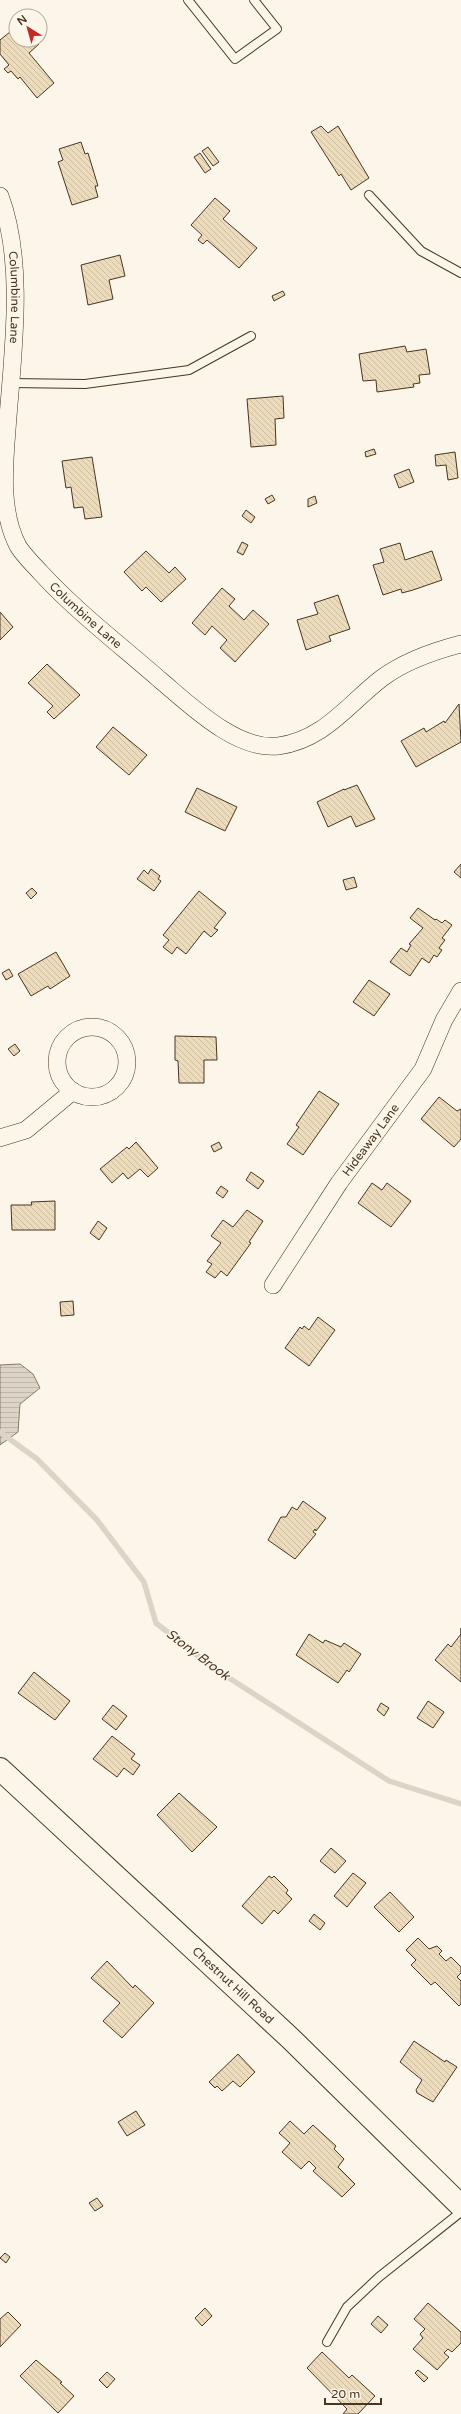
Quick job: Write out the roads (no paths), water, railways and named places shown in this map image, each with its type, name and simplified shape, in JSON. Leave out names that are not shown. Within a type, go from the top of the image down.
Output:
[{"type":"main road","name":"Chestnut Hill Road","points":[[0,1769],[290,2038],[461,2206]]},
{"type":"street","name":"Columbine Lane","points":[[0,196],[4,207],[15,274],[4,488],[6,513],[10,529],[18,546],[70,602],[169,687],[231,735],[261,746],[287,744],[317,733],[334,721],[384,677],[401,666],[424,655],[461,644]]},
{"type":"street","name":"Hideaway Lane","points":[[273,1285],[339,1183],[423,1069],[444,1020],[461,991]]},
{"type":"street","points":[[83,1027],[103,1028],[120,1039],[128,1057],[124,1077],[111,1092],[92,1097],[72,1092],[60,1076],[57,1056],[66,1038],[83,1027]]},
{"type":"street","points":[[0,1138],[26,1130],[72,1092]]},
{"type":"lane","points":[[188,0],[235,59],[276,29],[254,0]]},
{"type":"lane","points":[[369,195],[421,251],[461,273]]},
{"type":"lane","points":[[10,383],[85,384],[189,370],[251,336]]},
{"type":"lane","points":[[327,2342],[347,2307],[379,2277],[461,2212]]},
{"type":"waterway","name":"Stony Brook","points":[[0,1432],[37,1459],[97,1520],[144,1582],[156,1623],[212,1667],[389,1781],[461,1804]]}]
